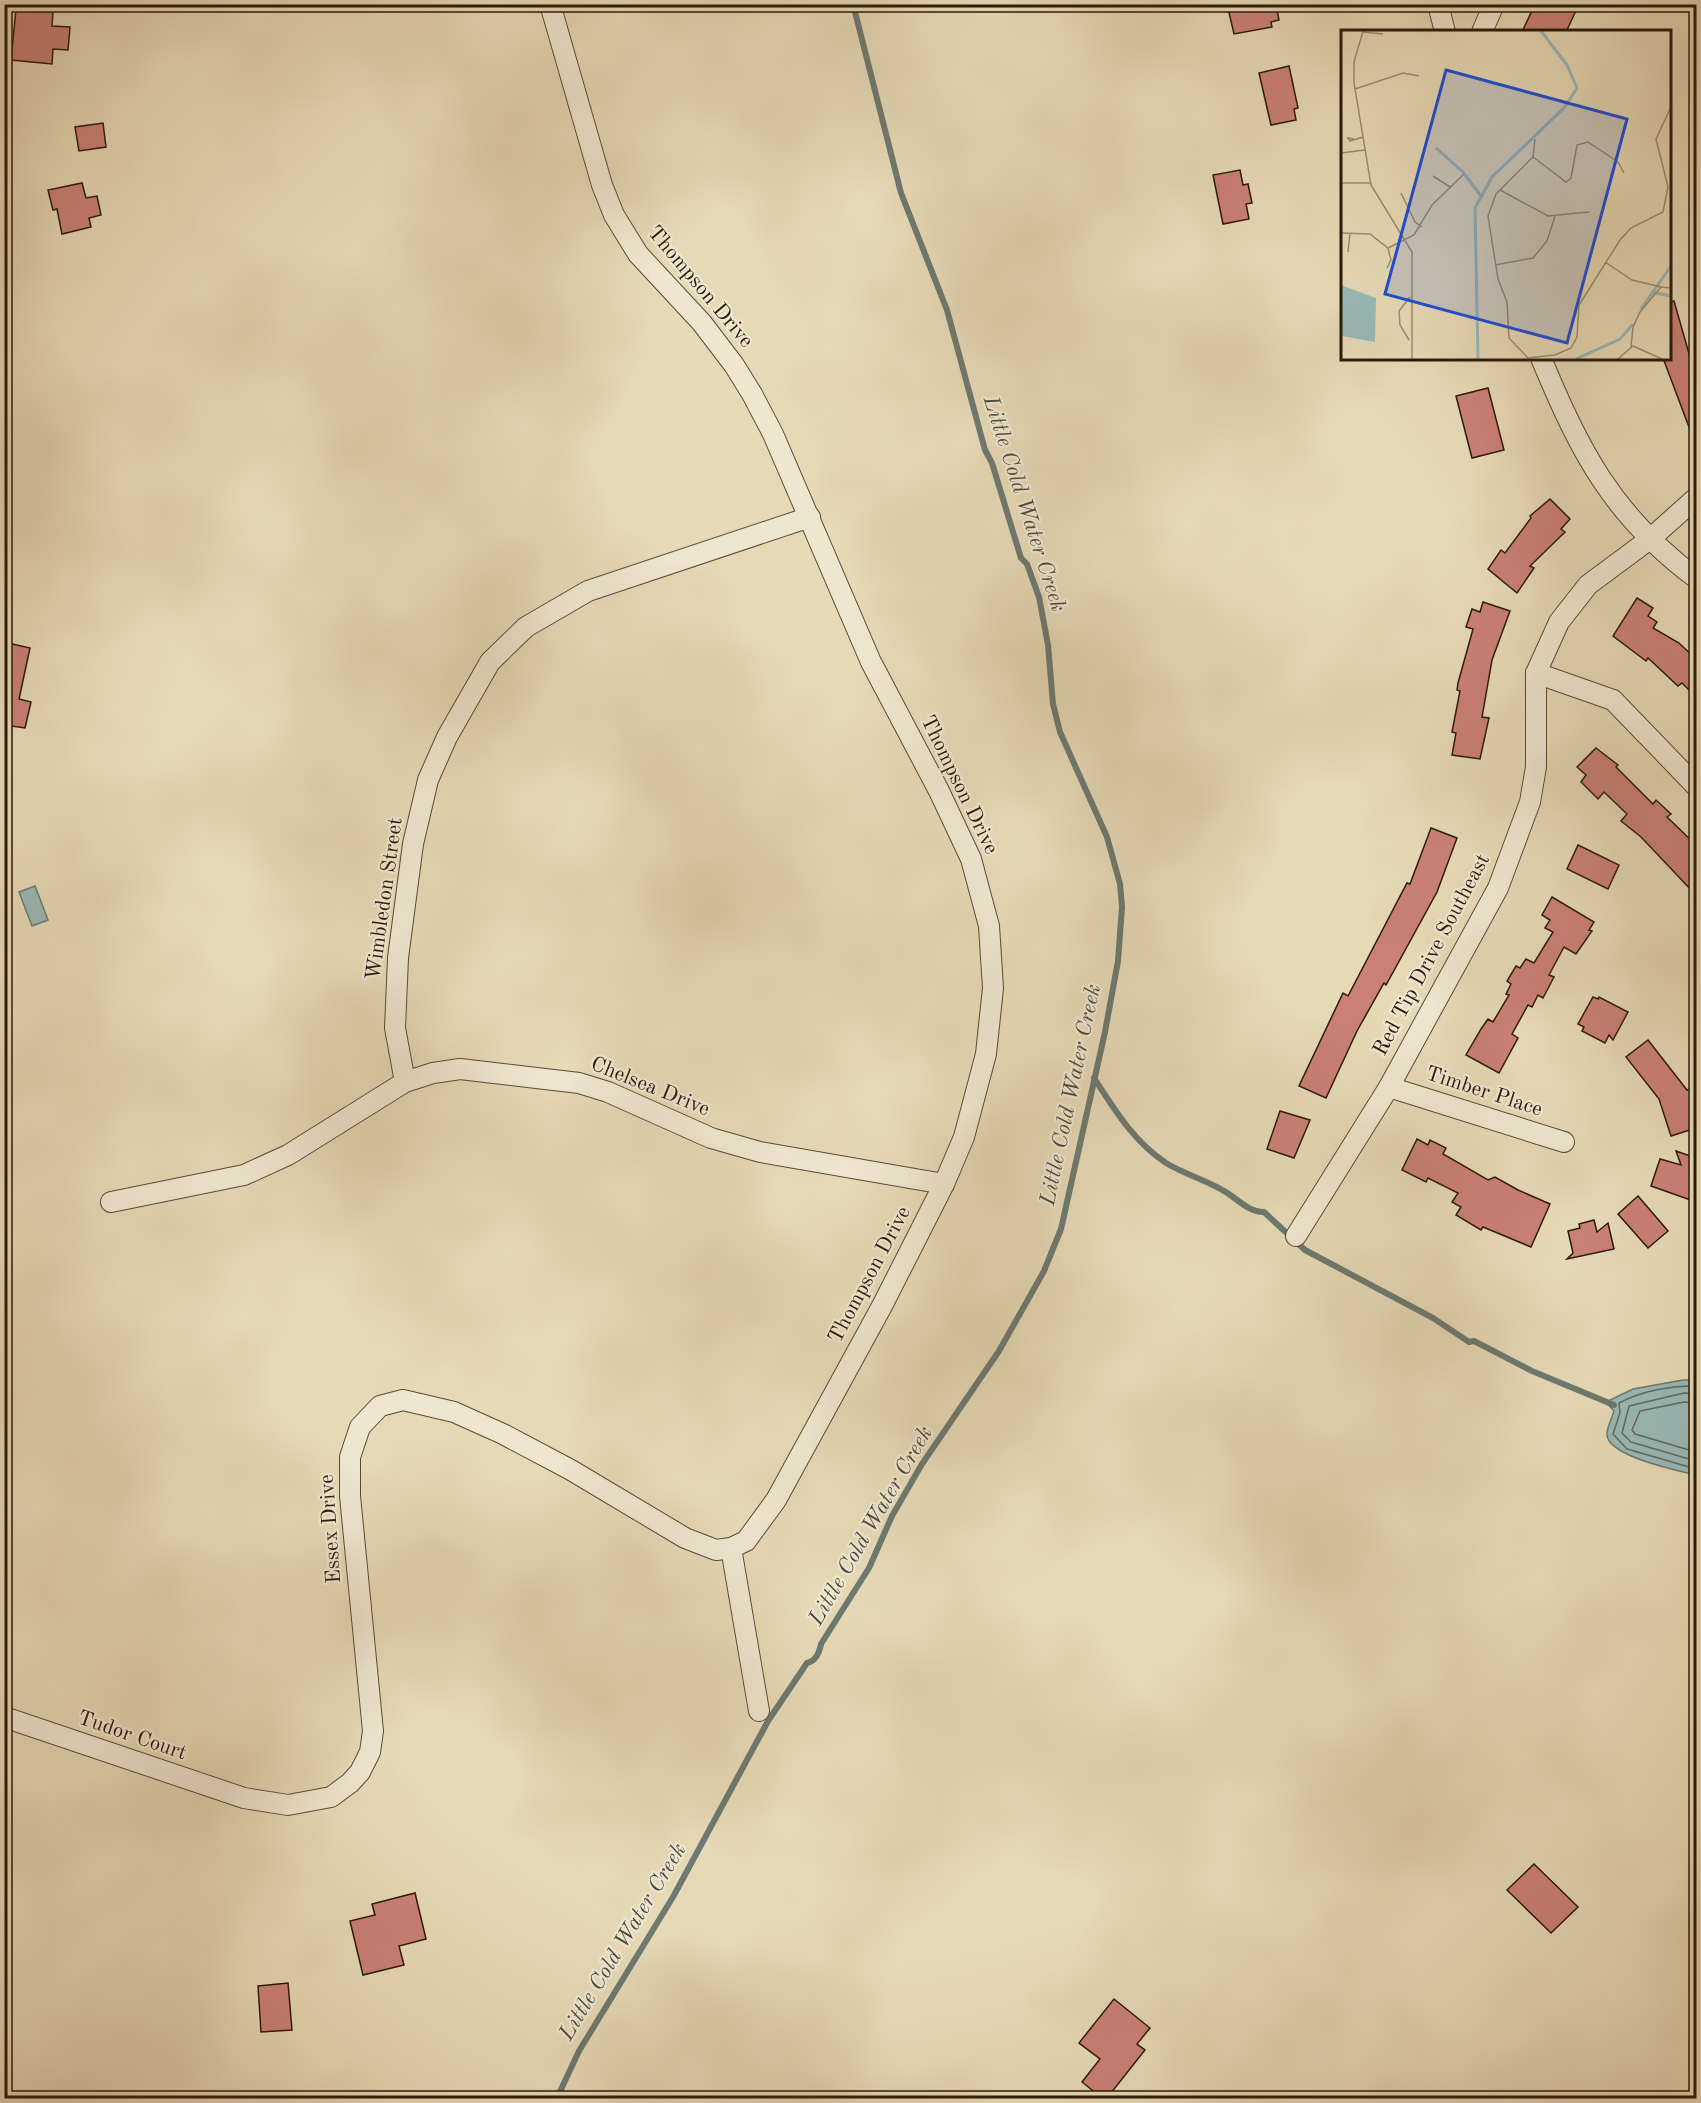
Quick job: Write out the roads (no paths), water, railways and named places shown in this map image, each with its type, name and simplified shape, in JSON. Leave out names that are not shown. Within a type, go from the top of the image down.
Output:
[{"type":"street","name":"Thompson Drive","points":[[550,4],[602,184],[614,215],[638,254],[702,323],[734,365],[773,434],[871,662],[939,791],[971,859],[989,926],[993,988],[986,1054],[964,1137],[944,1184],[882,1306],[776,1500],[746,1541],[731,1548]]},
{"type":"street","points":[[1438,4],[1444,30]]},
{"type":"street","points":[[1483,30],[1494,4]]},
{"type":"street","points":[[1541,360],[1570,428],[1587,460],[1608,491],[1650,539],[1696,578]]},
{"type":"street","name":"Red Tip Drive Southeast","points":[[1296,1236],[1389,1087],[1498,888],[1530,802],[1536,767],[1536,673],[1559,622],[1588,585],[1650,539],[1696,498]]},
{"type":"street","name":"Wimbledon Street","points":[[405,1082],[395,1028],[398,958],[413,844],[428,780],[447,737],[489,662],[526,627],[588,591],[810,517]]},
{"type":"street","points":[[1536,673],[1613,700],[1696,786]]},
{"type":"street","name":"Chelsea Drive","points":[[111,1202],[211,1183],[267,1166],[405,1082],[433,1073],[460,1069],[553,1078],[608,1092],[711,1138],[760,1152],[944,1184]]},
{"type":"street","name":"Timber Place","points":[[1389,1087],[1564,1142]]},
{"type":"street","name":"Essex Drive","points":[[244,1798],[288,1805],[331,1797],[360,1772],[370,1752],[373,1716],[350,1496],[350,1457],[360,1427],[380,1406],[403,1400],[454,1412],[503,1434],[572,1470],[685,1538],[716,1550],[731,1548]]},
{"type":"street","points":[[731,1548],[759,1711]]},
{"type":"street","name":"Tudor Court","points":[[4,1717],[244,1798]]},
{"type":"water","points":[[35,886],[48,920],[32,926],[19,892]]},
{"type":"water","points":[[1683,1380],[1696,1380],[1696,1475],[1630,1456],[1610,1442],[1607,1434],[1614,1411],[1606,1402],[1633,1389]]},
{"type":"waterway","name":"Little Cold Water Creek","points":[[557,2098],[579,2051],[673,1897],[768,1721],[807,1663],[817,1656],[821,1644],[869,1568],[892,1516],[922,1464],[999,1351],[1044,1271],[1061,1229],[1105,1032],[1118,961],[1122,907],[1120,884],[1107,837],[1060,732],[1053,704],[1048,645],[1039,597],[1027,564],[1021,558],[992,463],[985,450],[947,310],[901,193],[853,4]]},
{"type":"waterway","points":[[1094,1078],[1134,1135],[1166,1163],[1217,1187],[1248,1208],[1264,1212],[1305,1250],[1433,1318],[1469,1342],[1474,1341],[1532,1371],[1614,1405]]}]
